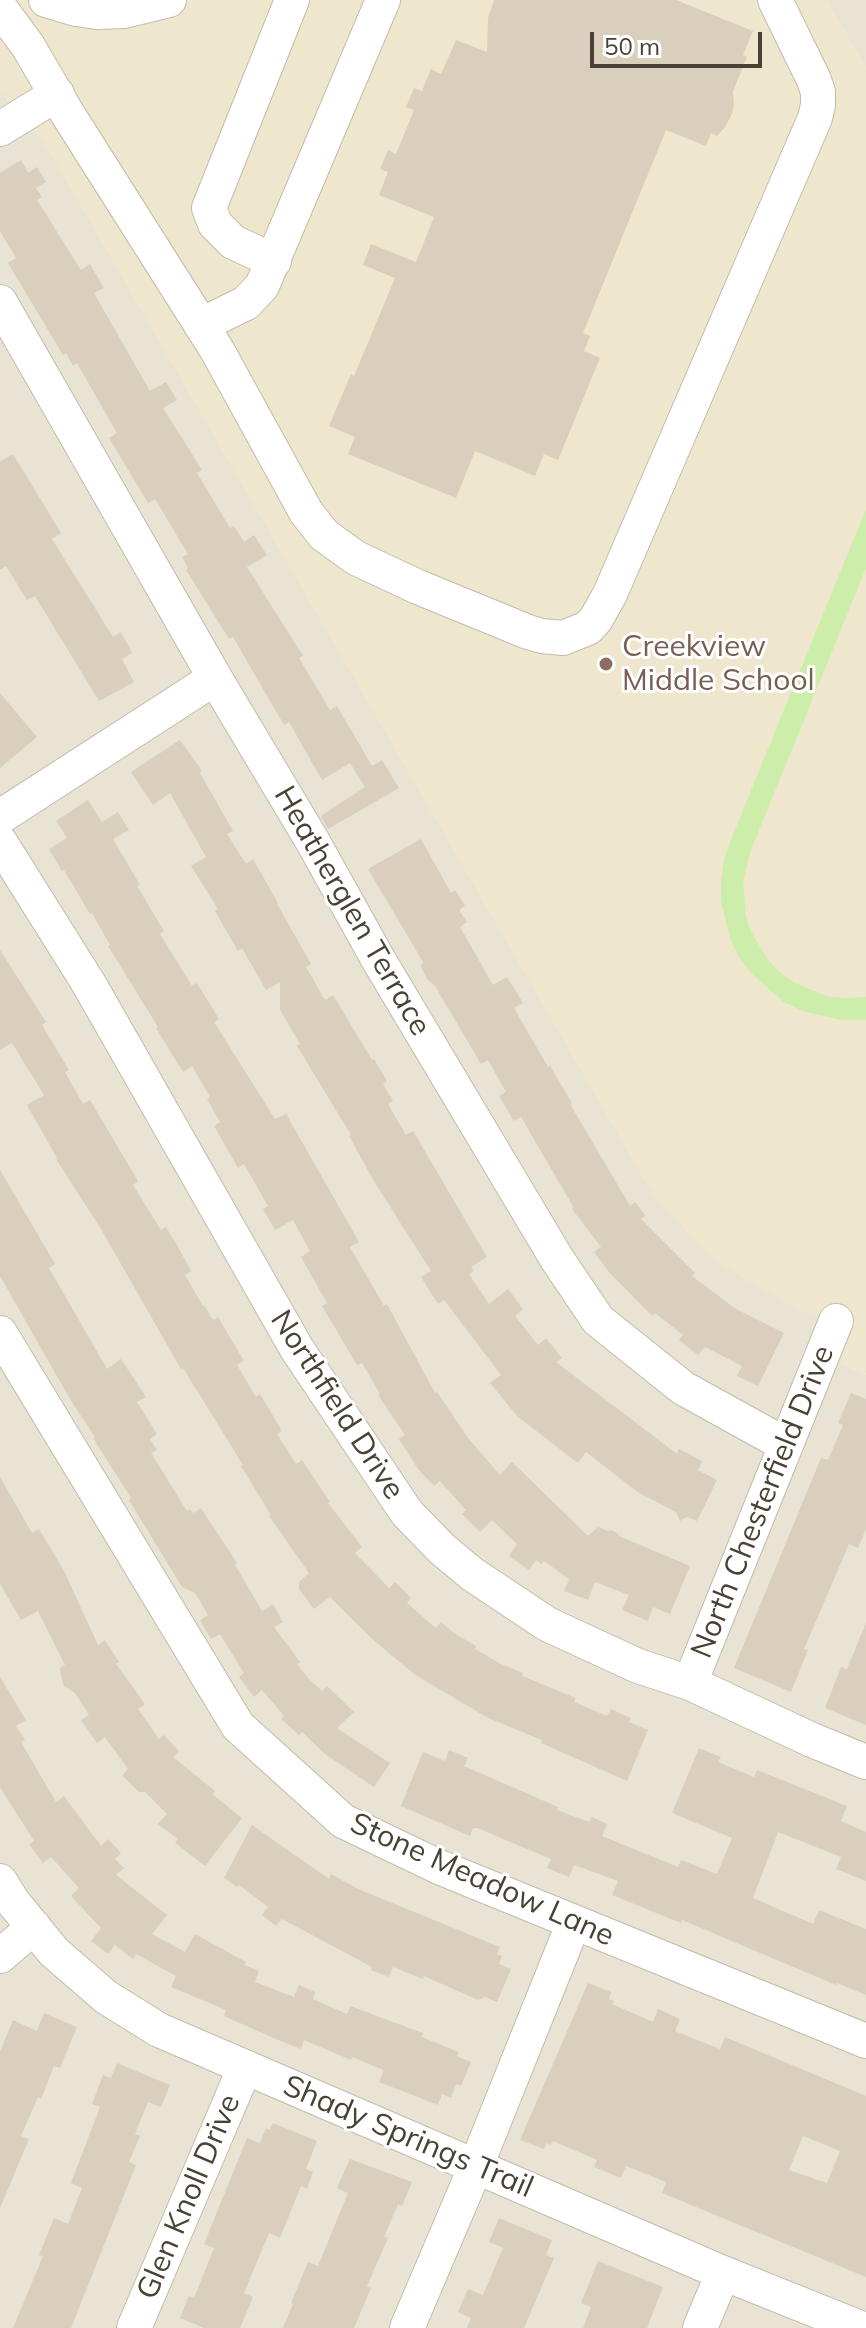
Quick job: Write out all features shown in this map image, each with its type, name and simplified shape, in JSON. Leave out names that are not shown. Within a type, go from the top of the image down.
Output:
[{"type":"street","points":[[46,0],[97,12],[124,11],[169,0]]},
{"type":"street","points":[[274,261],[233,242],[215,224],[209,208],[292,0]]},
{"type":"street","points":[[201,325],[256,295],[274,261],[383,0]]},
{"type":"street","points":[[0,8],[28,46],[201,325],[306,512],[324,535],[356,558],[418,587],[528,632],[563,638],[580,633],[596,619],[610,594],[815,118],[818,92],[814,80],[775,0]]},
{"type":"street","points":[[0,129],[57,94]]},
{"type":"street","name":"Heatherglen Terrace","points":[[0,302],[378,959],[557,1259],[598,1320],[683,1388],[786,1445]]},
{"type":"street","points":[[0,817],[215,678]]},
{"type":"street","name":"Northfield Drive","points":[[0,842],[89,984],[297,1349],[407,1513],[472,1574],[547,1624],[638,1666],[690,1683],[866,1762]]},
{"type":"street","name":"North Chesterfield Drive","points":[[690,1683],[836,1321]]},
{"type":"street","name":"Stone Meadow Lane","points":[[0,1333],[238,1726],[343,1821],[439,1867],[866,2041]]},
{"type":"street","name":"Shady Springs Trail","points":[[0,1881],[54,1952],[106,1997],[159,2030],[723,2273],[860,2328]]},
{"type":"street","points":[[407,2328],[574,1922]]},
{"type":"street","points":[[0,1956],[34,1927]]},
{"type":"street","name":"Glen Knoll Drive","points":[[134,2328],[245,2067]]},
{"type":"street","points":[[700,2328],[723,2273]]},
{"type":"shaded area","name":"Creekview Middle School","points":[[0,0],[826,0],[866,68],[866,1375],[836,1362],[850,1330],[796,1309],[710,1258],[650,1190],[42,139],[0,91]]},
{"type":"shaded area","points":[[826,0],[866,0],[866,68]]},
{"type":"shaded area","points":[[0,91],[42,139],[850,1330],[837,1362],[866,1375],[866,2328],[0,2328]]},
{"type":"green space","points":[[866,509],[866,568],[751,850],[743,882],[746,916],[751,932],[769,961],[781,973],[795,983],[826,996],[866,997],[866,1020],[842,1020],[802,1011],[784,1002],[753,975],[731,941],[721,901],[721,881],[730,842]]},
{"type":"building","points":[[494,0],[676,0],[753,31],[743,55],[747,57],[733,91],[734,105],[725,127],[717,136],[711,133],[706,146],[666,130],[583,333],[590,336],[584,351],[600,358],[558,460],[544,454],[535,476],[475,451],[456,498],[348,454],[355,437],[329,426],[351,374],[354,376],[395,278],[363,265],[371,244],[416,262],[434,217],[379,195],[388,172],[380,169],[388,150],[396,154],[414,110],[406,107],[414,88],[422,91],[431,69],[441,74],[456,40],[487,52],[488,18]]},
{"type":"building","points":[[21,160],[28,173],[37,167],[46,182],[36,188],[42,197],[37,200],[81,270],[90,264],[104,288],[94,293],[150,391],[166,382],[177,400],[163,408],[202,470],[197,473],[230,528],[234,526],[244,542],[254,535],[267,555],[247,567],[303,656],[299,658],[330,710],[337,706],[372,766],[382,760],[399,788],[328,829],[321,816],[365,787],[350,763],[322,780],[289,722],[284,725],[233,637],[229,639],[186,570],[188,568],[182,557],[188,554],[155,499],[148,503],[109,438],[117,433],[77,363],[73,366],[66,353],[63,355],[8,263],[16,258],[0,231],[0,173]]},
{"type":"building","points":[[13,454],[61,533],[52,539],[113,637],[121,632],[132,653],[122,659],[134,682],[99,701],[35,596],[27,600],[6,566],[0,570],[0,462]]},
{"type":"building","points":[[0,693],[37,737],[0,768]]},
{"type":"building","points":[[180,740],[202,771],[200,773],[233,831],[227,834],[246,864],[253,859],[278,903],[311,964],[306,967],[325,1000],[333,995],[374,1059],[387,1081],[383,1084],[393,1101],[388,1104],[406,1135],[413,1131],[487,1257],[471,1267],[474,1271],[469,1274],[489,1304],[508,1289],[523,1309],[515,1316],[538,1345],[546,1338],[562,1358],[556,1362],[677,1454],[679,1449],[702,1461],[698,1470],[717,1480],[697,1521],[687,1517],[680,1521],[676,1512],[639,1493],[586,1452],[578,1463],[518,1417],[490,1383],[501,1375],[444,1300],[438,1304],[421,1277],[431,1271],[375,1183],[351,1135],[297,1046],[300,1044],[280,1010],[280,982],[266,990],[242,948],[238,951],[215,911],[218,909],[191,866],[206,857],[170,793],[153,805],[131,772]]},
{"type":"building","points":[[88,800],[102,822],[118,812],[129,830],[113,839],[164,931],[160,934],[192,986],[197,983],[219,1019],[214,1022],[275,1119],[286,1114],[359,1242],[350,1247],[384,1306],[387,1304],[435,1393],[500,1475],[512,1462],[588,1536],[598,1527],[611,1530],[690,1566],[670,1614],[653,1607],[648,1621],[622,1610],[629,1595],[595,1582],[588,1600],[564,1591],[569,1579],[544,1561],[541,1564],[536,1560],[529,1570],[509,1556],[517,1544],[492,1520],[480,1532],[462,1514],[466,1510],[440,1481],[434,1486],[418,1469],[399,1439],[405,1435],[378,1395],[362,1363],[357,1365],[322,1306],[327,1303],[301,1257],[310,1251],[293,1220],[275,1230],[263,1209],[268,1206],[244,1164],[238,1168],[214,1126],[220,1122],[192,1066],[183,1072],[108,946],[92,913],[49,849],[67,838],[56,821]]},
{"type":"building","points":[[421,839],[451,893],[455,890],[465,906],[459,910],[467,922],[460,927],[493,985],[507,977],[523,1003],[514,1008],[630,1206],[635,1202],[646,1216],[641,1219],[695,1273],[692,1276],[736,1309],[784,1333],[758,1386],[737,1376],[742,1366],[705,1347],[698,1355],[679,1340],[683,1335],[655,1313],[652,1316],[594,1252],[601,1247],[572,1209],[521,1117],[514,1121],[499,1096],[506,1092],[488,1060],[481,1064],[435,986],[427,979],[421,966],[423,962],[368,869]]},
{"type":"building","points":[[0,950],[46,1022],[42,1025],[69,1070],[65,1072],[83,1104],[90,1100],[138,1181],[133,1185],[161,1230],[166,1227],[178,1247],[191,1271],[185,1275],[203,1306],[213,1320],[218,1317],[244,1361],[237,1365],[256,1397],[260,1394],[282,1431],[277,1434],[296,1464],[302,1460],[328,1503],[362,1547],[355,1553],[389,1588],[395,1582],[411,1598],[407,1603],[436,1628],[441,1622],[476,1646],[475,1649],[523,1673],[522,1676],[576,1698],[574,1702],[607,1716],[611,1709],[631,1718],[629,1722],[648,1730],[627,1781],[488,1718],[414,1674],[371,1638],[330,1597],[314,1609],[299,1589],[299,1582],[309,1573],[269,1516],[243,1465],[181,1369],[27,1105],[44,1095],[12,1043],[0,1050]]},
{"type":"building","points":[[0,1170],[55,1264],[49,1268],[107,1369],[121,1359],[146,1397],[137,1402],[157,1434],[150,1439],[157,1450],[151,1453],[187,1511],[190,1509],[193,1513],[201,1508],[237,1563],[235,1565],[262,1611],[273,1604],[283,1622],[274,1627],[308,1678],[322,1691],[327,1686],[354,1712],[337,1728],[390,1763],[374,1787],[325,1754],[302,1732],[299,1735],[281,1719],[284,1716],[262,1690],[254,1697],[239,1677],[244,1673],[220,1634],[211,1639],[200,1620],[208,1615],[195,1593],[182,1587],[0,1276]]},
{"type":"building","points":[[851,1393],[866,1399],[866,1529],[858,1548],[849,1544],[804,1649],[808,1650],[791,1692],[734,1668],[821,1458],[828,1460],[843,1425],[838,1423]]},
{"type":"building","points":[[0,1477],[32,1533],[39,1529],[64,1571],[98,1645],[105,1640],[119,1662],[116,1664],[145,1704],[138,1709],[159,1739],[164,1735],[179,1751],[173,1757],[242,1818],[205,1866],[175,1843],[178,1839],[158,1824],[167,1814],[122,1775],[128,1769],[105,1737],[97,1743],[81,1720],[89,1715],[75,1693],[63,1685],[60,1668],[65,1665],[38,1611],[21,1620],[0,1584]]},
{"type":"building","points":[[866,1623],[866,1725],[825,1708],[841,1667],[847,1669]]},
{"type":"building","points":[[0,1677],[26,1720],[16,1726],[25,1740],[21,1742],[56,1802],[64,1796],[101,1846],[108,1839],[121,1853],[115,1859],[124,1868],[116,1875],[167,1915],[152,1934],[185,1952],[195,1934],[259,1971],[255,1982],[294,1997],[299,1985],[315,1992],[313,1999],[347,2014],[350,2006],[423,2033],[422,2037],[459,2052],[457,2056],[471,2062],[461,2086],[456,2084],[451,2098],[442,2094],[438,2105],[379,2082],[384,2070],[352,2057],[351,2060],[304,2040],[301,2049],[278,2040],[224,2016],[226,2010],[171,1987],[176,1976],[136,1954],[133,1959],[115,1945],[108,1954],[91,1941],[101,1928],[71,1896],[79,1888],[51,1857],[43,1863],[29,1844],[34,1841],[0,1787]]},
{"type":"building","points":[[699,1748],[721,1757],[718,1762],[754,1777],[757,1770],[847,1806],[841,1821],[866,1832],[866,1881],[836,1869],[841,1857],[778,1832],[753,1898],[813,1924],[819,1910],[866,1929],[866,1995],[612,1895],[618,1881],[574,1865],[569,1877],[547,1868],[551,1859],[477,1828],[473,1828],[470,1836],[401,1806],[423,1752],[445,1761],[449,1750],[468,1758],[464,1766],[558,1807],[557,1810],[589,1822],[592,1817],[607,1824],[602,1836],[678,1867],[681,1860],[717,1874],[732,1838],[672,1813]]},
{"type":"building","points":[[252,1825],[329,1879],[331,1874],[358,1889],[500,1947],[497,1954],[502,1956],[499,1964],[511,1969],[497,2002],[485,1997],[478,2000],[424,1976],[423,1979],[393,1967],[389,1977],[371,1970],[372,1967],[282,1919],[276,1926],[262,1915],[268,1907],[239,1885],[237,1887],[224,1878]]},
{"type":"building","points":[[588,1983],[611,1992],[609,1999],[614,2001],[612,2004],[653,2022],[658,2009],[680,2019],[675,2031],[720,2049],[725,2037],[866,2096],[866,2277],[662,2193],[666,2182],[626,2166],[621,2178],[594,2167],[597,2160],[553,2141],[551,2145],[546,2143],[544,2149],[520,2140]],"holes":[[[803,2136],[840,2151],[827,2183],[789,2170]]]},
{"type":"building","points":[[44,2013],[77,2027],[60,2068],[54,2066],[21,2136],[29,2139],[0,2208],[0,2052],[13,2020],[37,2031]]},
{"type":"building","points":[[117,2063],[170,2085],[161,2107],[148,2102],[135,2134],[140,2136],[129,2162],[136,2165],[71,2328],[13,2328],[43,2256],[39,2255],[54,2218],[68,2224],[82,2188],[71,2183],[100,2107],[92,2104],[103,2075],[111,2078]]},
{"type":"building","points":[[273,2123],[317,2141],[306,2169],[313,2172],[307,2189],[301,2186],[280,2238],[269,2233],[244,2293],[253,2297],[240,2328],[204,2328],[180,2318],[189,2296],[194,2298],[214,2248],[204,2244],[247,2138],[260,2143],[266,2128],[270,2130]]},
{"type":"building","points":[[350,2159],[412,2182],[402,2206],[398,2204],[384,2237],[388,2238],[367,2286],[371,2288],[354,2328],[283,2328],[308,2262],[318,2266],[348,2193],[337,2188]]},
{"type":"building","points":[[499,2218],[552,2240],[546,2255],[554,2258],[524,2328],[467,2328],[471,2318],[458,2312],[468,2289],[483,2295],[503,2248],[489,2242]]},
{"type":"building","points":[[598,2261],[663,2287],[647,2328],[583,2328],[591,2307],[581,2303]]},
{"type":"place","name":"Creekview Middle School","points":[[606,664]]}]
